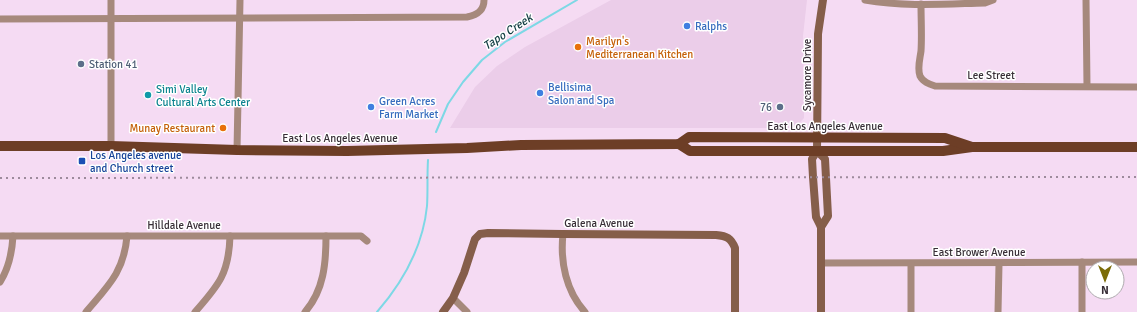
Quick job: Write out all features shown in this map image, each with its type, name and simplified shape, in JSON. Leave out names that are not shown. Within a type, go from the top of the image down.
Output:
[{"type":"main road","name":"East Los Angeles Avenue","points":[[679,144],[689,137],[945,138],[972,147]]},
{"type":"main road","name":"East Los Angeles Avenue","points":[[0,146],[111,146],[237,150],[404,150],[521,145],[679,144],[690,151],[943,151],[972,147],[1137,147]]},
{"type":"street","points":[[111,0],[111,146]]},
{"type":"street","points":[[237,150],[240,0]]},
{"type":"street","points":[[0,19],[472,16],[481,10],[484,0]]},
{"type":"street","name":"Sycamore Drive","points":[[821,312],[821,227],[816,217],[812,159],[817,151],[818,34],[822,0]]},
{"type":"street","points":[[865,0],[891,4],[985,3],[993,0]]},
{"type":"street","points":[[1086,0],[1087,86]]},
{"type":"street","name":"Lee Street","points":[[921,4],[921,51],[918,68],[920,76],[928,84],[935,86],[1137,87]]},
{"type":"street","name":"Sycamore Drive","points":[[817,151],[824,159],[828,216],[821,227]]},
{"type":"street","name":"Galena Avenue","points":[[443,312],[453,298],[464,273],[475,239],[480,234],[488,232],[563,234],[716,234],[726,236],[732,240],[735,248],[735,312]]},
{"type":"street","points":[[563,234],[562,245],[565,275],[570,291],[585,312]]},
{"type":"street","name":"Hilldale Avenue","points":[[0,236],[361,236],[367,241]]},
{"type":"street","points":[[0,282],[10,262],[13,249],[13,236]]},
{"type":"street","points":[[86,312],[117,274],[123,261],[127,236]]},
{"type":"street","points":[[195,312],[222,278],[228,258],[230,236]]},
{"type":"street","points":[[305,312],[317,293],[323,276],[326,261],[326,236]]},
{"type":"street","points":[[1082,262],[1082,312]]},
{"type":"street","name":"East Brower Avenue","points":[[821,263],[999,264],[1137,262]]},
{"type":"street","points":[[911,264],[911,312]]},
{"type":"street","points":[[998,312],[999,264]]},
{"type":"street","points":[[453,298],[467,312]]},
{"type":"shaded area","points":[[611,0],[807,0],[803,36],[804,118],[795,128],[450,128],[475,87],[497,66],[525,47]]},
{"type":"waterway","name":"Tapo Creek","points":[[436,132],[448,104],[463,82],[482,60],[505,42],[577,0]]},
{"type":"waterway","name":"Tapo Creek","points":[[377,312],[403,276],[421,235],[427,206],[428,160]]},
{"type":"railway","points":[[0,178],[1137,177]]},
{"type":"place","name":"Ralphs","points":[[687,26]]},
{"type":"place","name":"Marilyn's Mediterranean Kitchen","points":[[578,47]]},
{"type":"place","name":"Station 41","points":[[81,64]]},
{"type":"place","name":"Bellisima Salon and Spa","points":[[540,93]]},
{"type":"place","name":"Simi Valley Cultural Arts Center","points":[[148,95]]},
{"type":"place","name":"Green Acres Farm Market","points":[[371,107]]},
{"type":"place","name":"76","points":[[780,107]]},
{"type":"place","name":"Munay Restaurant","points":[[223,128]]},
{"type":"place","name":"Los Angeles avenue and Church street","points":[[82,161]]}]
